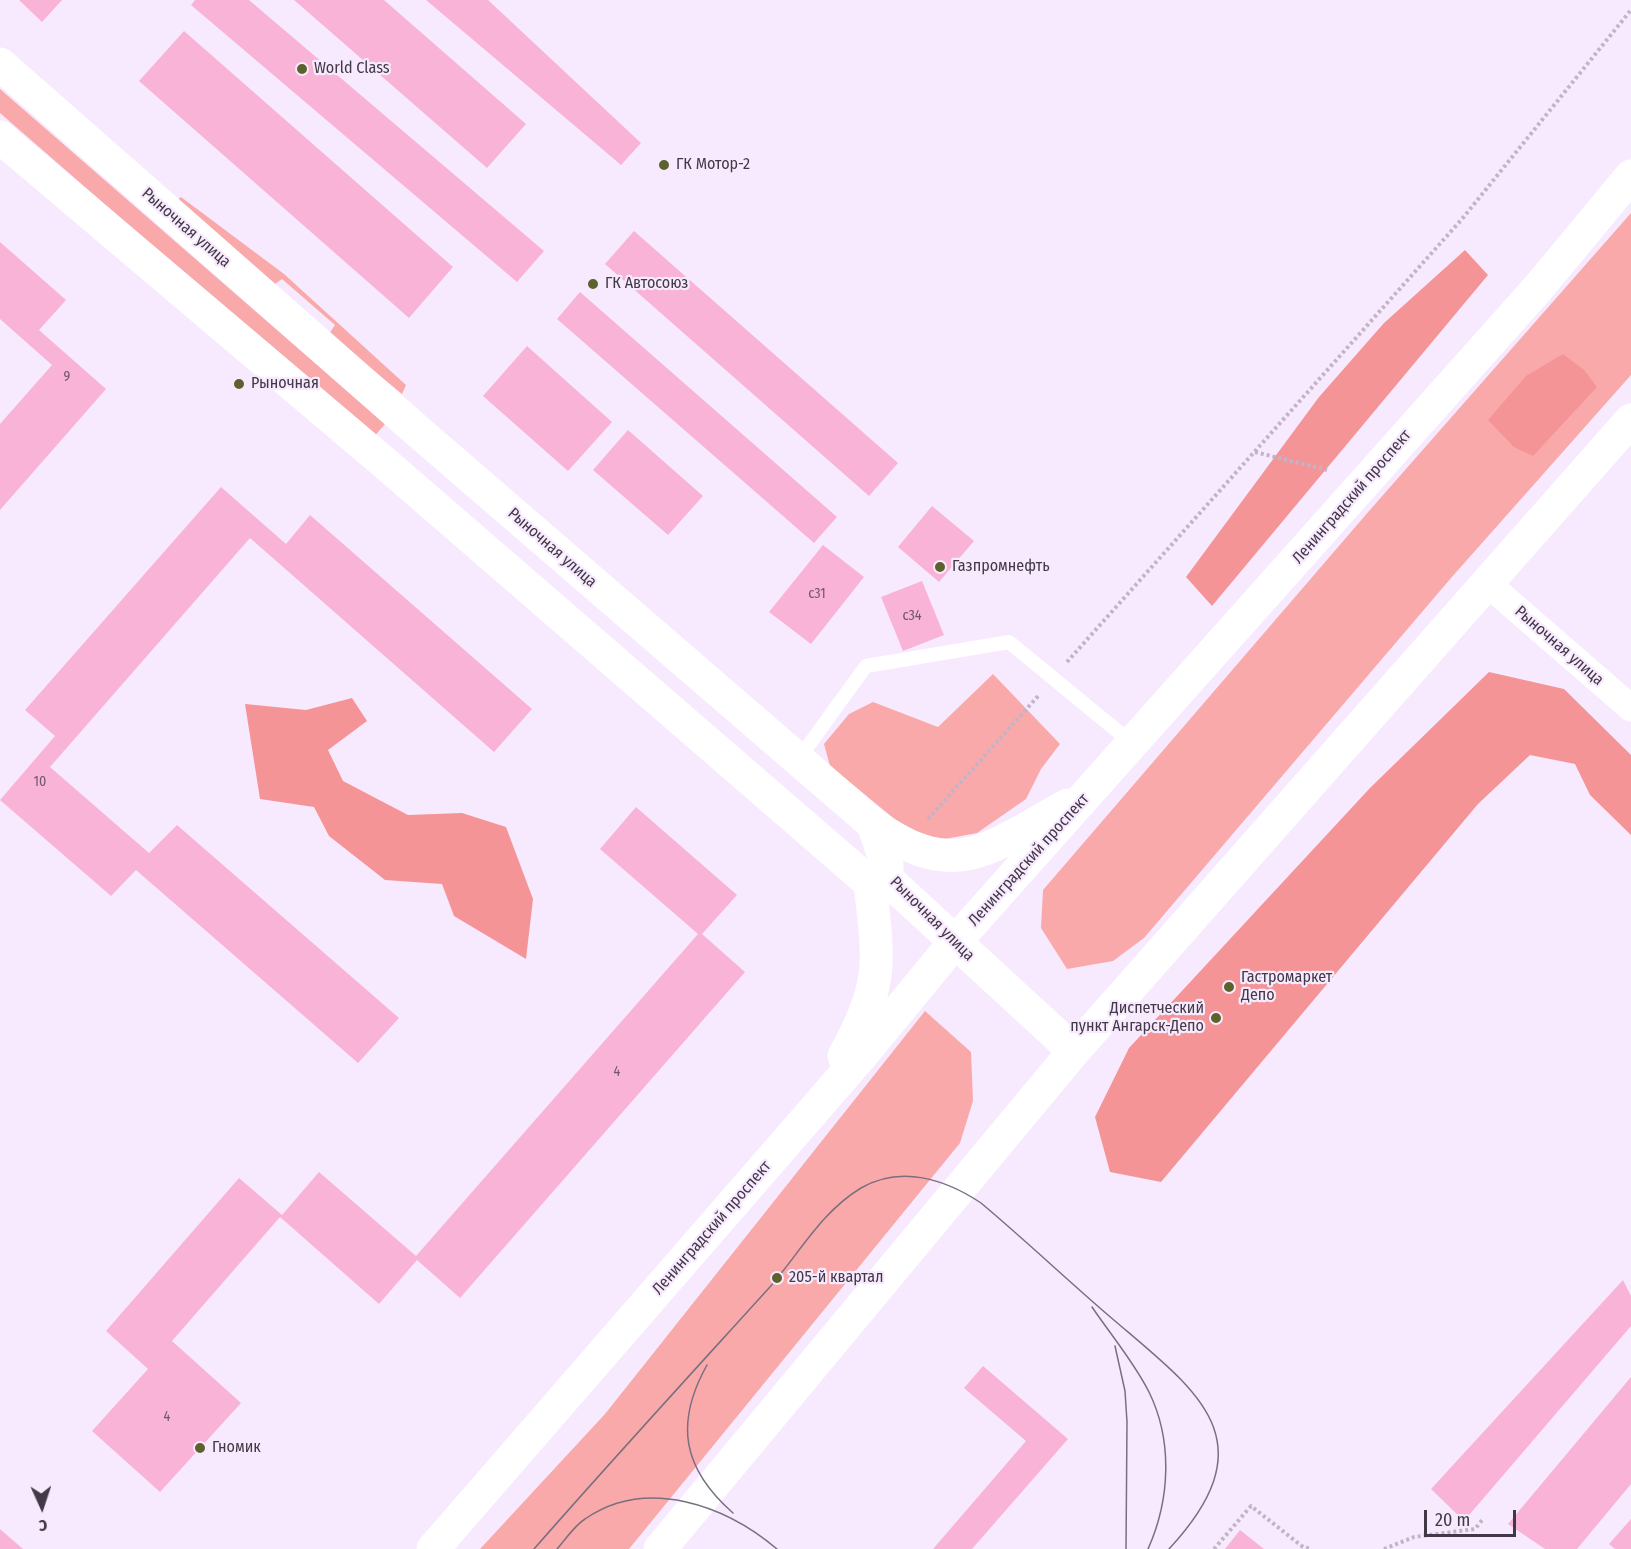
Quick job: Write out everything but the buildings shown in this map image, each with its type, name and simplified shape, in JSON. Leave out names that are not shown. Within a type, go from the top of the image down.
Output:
[{"type":"main road","name":"Рыночная улица","points":[[0,64],[421,434],[873,824],[887,865],[878,881]]},
{"type":"main road","name":"Рыночная улица","points":[[0,136],[954,943],[1074,1051]]},
{"type":"main road","name":"Ленинградский проспект","points":[[433,1549],[817,1107],[954,943],[1539,287],[1631,176]]},
{"type":"main road","points":[[660,1549],[1074,1051],[1631,420]]},
{"type":"main road","points":[[387,465],[421,434]]},
{"type":"main road","points":[[873,824],[898,842],[925,853],[963,856],[990,848],[1088,795]]},
{"type":"main road","points":[[817,1107],[848,1048],[874,989],[878,953],[878,881]]},
{"type":"street","name":"Рыночная улица","points":[[1488,584],[1631,708]]},
{"type":"lane","points":[[798,760],[866,666],[1009,642],[1132,743]]},
{"type":"path","points":[[922,826],[1462,219],[1631,10]]},
{"type":"path","points":[[1255,452],[1327,470]]},
{"type":"path","points":[[1214,1549],[1251,1506],[1303,1546],[1311,1549]]},
{"type":"path","points":[[1384,1549],[1414,1537],[1475,1529],[1483,1519]]},
{"type":"shaded area","points":[[0,89],[385,424],[373,438],[0,113]]},
{"type":"shaded area","points":[[181,197],[284,274],[406,385],[402,394],[329,334],[335,325],[282,279],[272,286],[173,203]]},
{"type":"shaded area","points":[[1631,213],[1631,375],[1451,578],[1144,938],[1113,961],[1067,969],[1041,928],[1043,890],[1369,511]]},
{"type":"shaded area","points":[[1465,250],[1488,275],[1212,606],[1186,577],[1319,397],[1384,323]]},
{"type":"shaded area","points":[[1563,354],[1584,370],[1597,387],[1533,456],[1514,447],[1488,420],[1526,376]]},
{"type":"shaded area","points":[[1489,672],[1564,689],[1631,755],[1631,835],[1590,795],[1575,764],[1530,755],[1478,804],[1161,1182],[1110,1172],[1095,1117],[1129,1048],[1370,788]]},
{"type":"shaded area","points":[[993,674],[1060,744],[1041,769],[1026,799],[977,833],[934,841],[897,821],[830,766],[824,744],[849,714],[873,702],[938,727]]},
{"type":"shaded area","points":[[352,698],[367,721],[328,750],[343,781],[408,815],[462,813],[506,827],[533,899],[526,959],[454,916],[442,884],[385,880],[329,836],[314,807],[260,799],[245,704],[306,710]]},
{"type":"shaded area","points":[[925,1011],[971,1052],[973,1101],[960,1143],[629,1549],[480,1549],[605,1414]]},
{"type":"tram line","points":[[534,1549],[769,1288],[822,1221],[861,1188],[876,1181],[907,1176],[953,1187],[981,1203],[1169,1368],[1193,1393],[1210,1418],[1218,1446],[1215,1476],[1200,1510],[1169,1549]]},
{"type":"tram line","points":[[1092,1307],[1143,1381],[1157,1411],[1162,1430],[1166,1470],[1164,1491],[1161,1511],[1148,1549]]},
{"type":"tram line","points":[[1115,1346],[1125,1391],[1127,1422],[1126,1549]]},
{"type":"tram line","points":[[707,1365],[690,1407],[689,1445],[703,1480],[733,1513]]},
{"type":"tram line","points":[[557,1549],[581,1522],[609,1506],[634,1500],[660,1498],[710,1509],[734,1520],[777,1549]]},
{"type":"place","name":"World Class","points":[[302,69]]},
{"type":"place","name":"ГК Мотор-2","points":[[664,165]]},
{"type":"place","name":"ГК Автосоюз","points":[[593,284]]},
{"type":"place","name":"Рыночная","points":[[239,384]]},
{"type":"place","name":"Газпромнефть","points":[[940,567]]},
{"type":"place","name":"Гастромаркет Депо","points":[[1229,987]]},
{"type":"place","name":"Диспетческий пункт Ангарск-Депо","points":[[1216,1018]]},
{"type":"place","name":"205-й квартал","points":[[777,1278]]},
{"type":"place","name":"Гномик","points":[[200,1448]]}]
